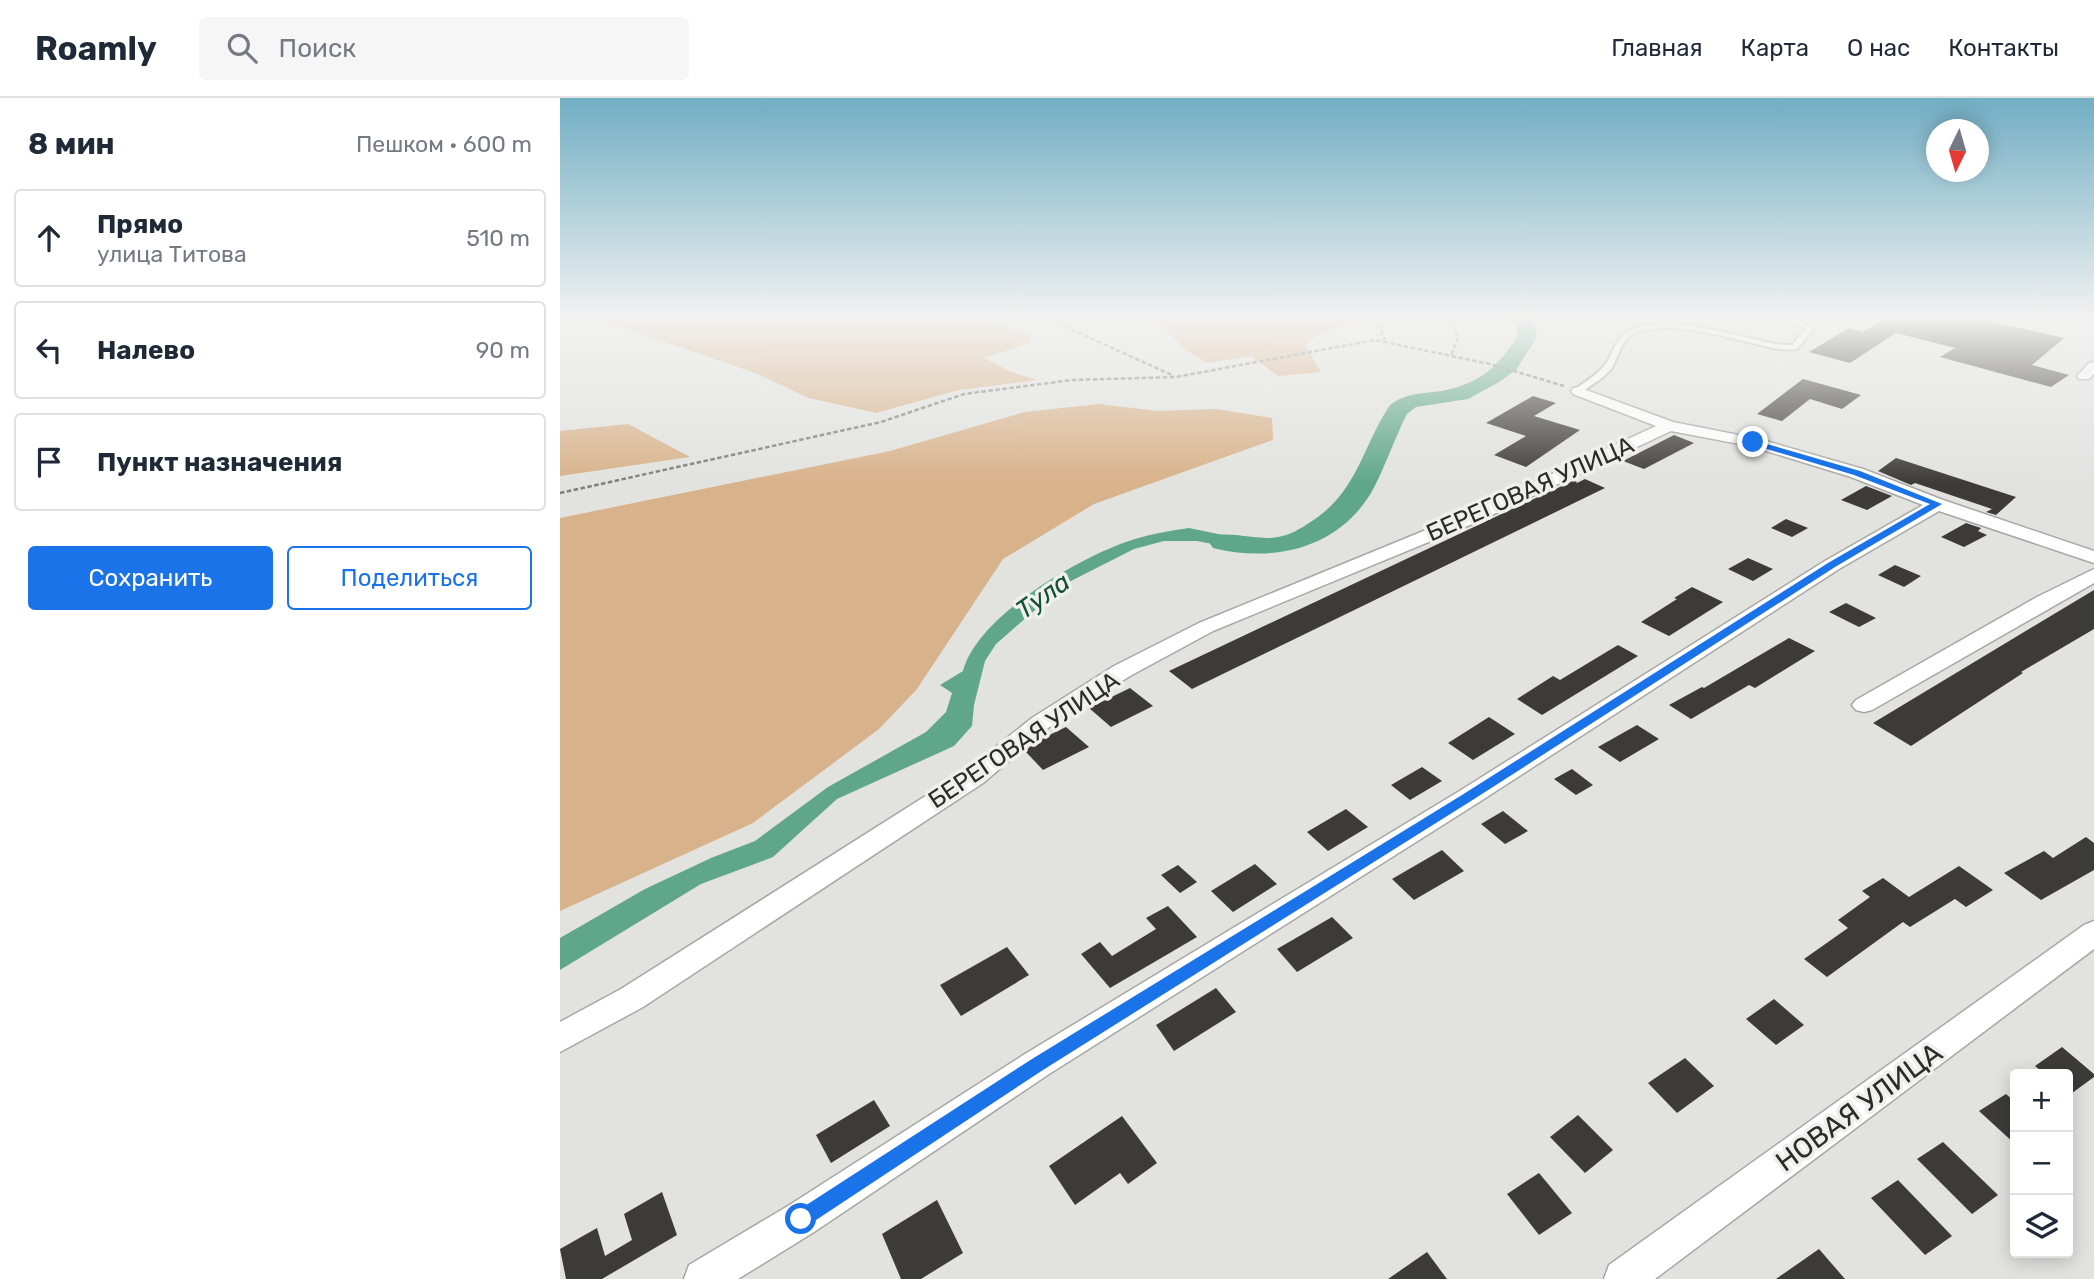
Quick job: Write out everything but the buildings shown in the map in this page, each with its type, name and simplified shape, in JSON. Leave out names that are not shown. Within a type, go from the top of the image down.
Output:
[{"type":"street","points":[[1578,391],[1669,426],[1753,442],[1857,473],[1937,504],[2094,557]]},
{"type":"street","name":"БЕРЕГОВАЯ УЛИЦА","points":[[560,1038],[632,998],[974,776],[1040,723],[1122,671],[1206,627],[1471,518],[1669,426]]},
{"type":"street","points":[[703,1279],[801,1219],[1049,1057],[1467,798],[1832,565],[1937,504]]},
{"type":"street","points":[[1864,705],[2094,575]]},
{"type":"street","name":"НОВАЯ УЛИЦА","points":[[1623,1279],[2094,933]]},
{"type":"lane","points":[[1578,391],[1600,373]]},
{"type":"path","points":[[1167,373],[1176,377]]},
{"type":"path","points":[[560,493],[881,422],[964,394],[1072,380],[1176,377],[1197,373]]},
{"type":"path","points":[[1522,373],[1578,391]]},
{"type":"shaded area","points":[[755,373],[1015,373],[1037,380],[959,390],[876,413],[809,398]]},
{"type":"shaded area","points":[[1274,373],[1309,373],[1278,376]]},
{"type":"shaded area","points":[[1099,404],[1157,411],[1216,409],[1272,418],[1273,440],[1094,504],[1003,559],[917,689],[879,729],[753,823],[560,911],[560,518],[890,451],[1025,412]]},
{"type":"shaded area","points":[[628,424],[690,457],[560,476],[560,431]]},
{"type":"water","points":[[1189,528],[1266,544],[1269,552],[1259,553],[1197,541],[1164,541],[1134,549],[1065,584],[996,644],[985,661],[974,705],[972,726],[954,746],[837,799],[773,857],[701,884],[560,970],[560,938],[645,889],[755,841],[828,787],[926,732],[946,712],[952,693],[940,685],[963,671],[972,651],[987,631],[1031,593],[1056,576],[1105,550],[1141,537]]},
{"type":"waterway","name":"Тула","points":[[1223,542],[1277,546],[1312,533],[1347,506],[1357,494],[1398,410],[1409,401],[1460,394],[1499,373]]},
{"type":"route","points":[[801,1219],[1037,1065],[1467,798],[1832,565],[1937,504],[1857,473],[1753,442]]}]
